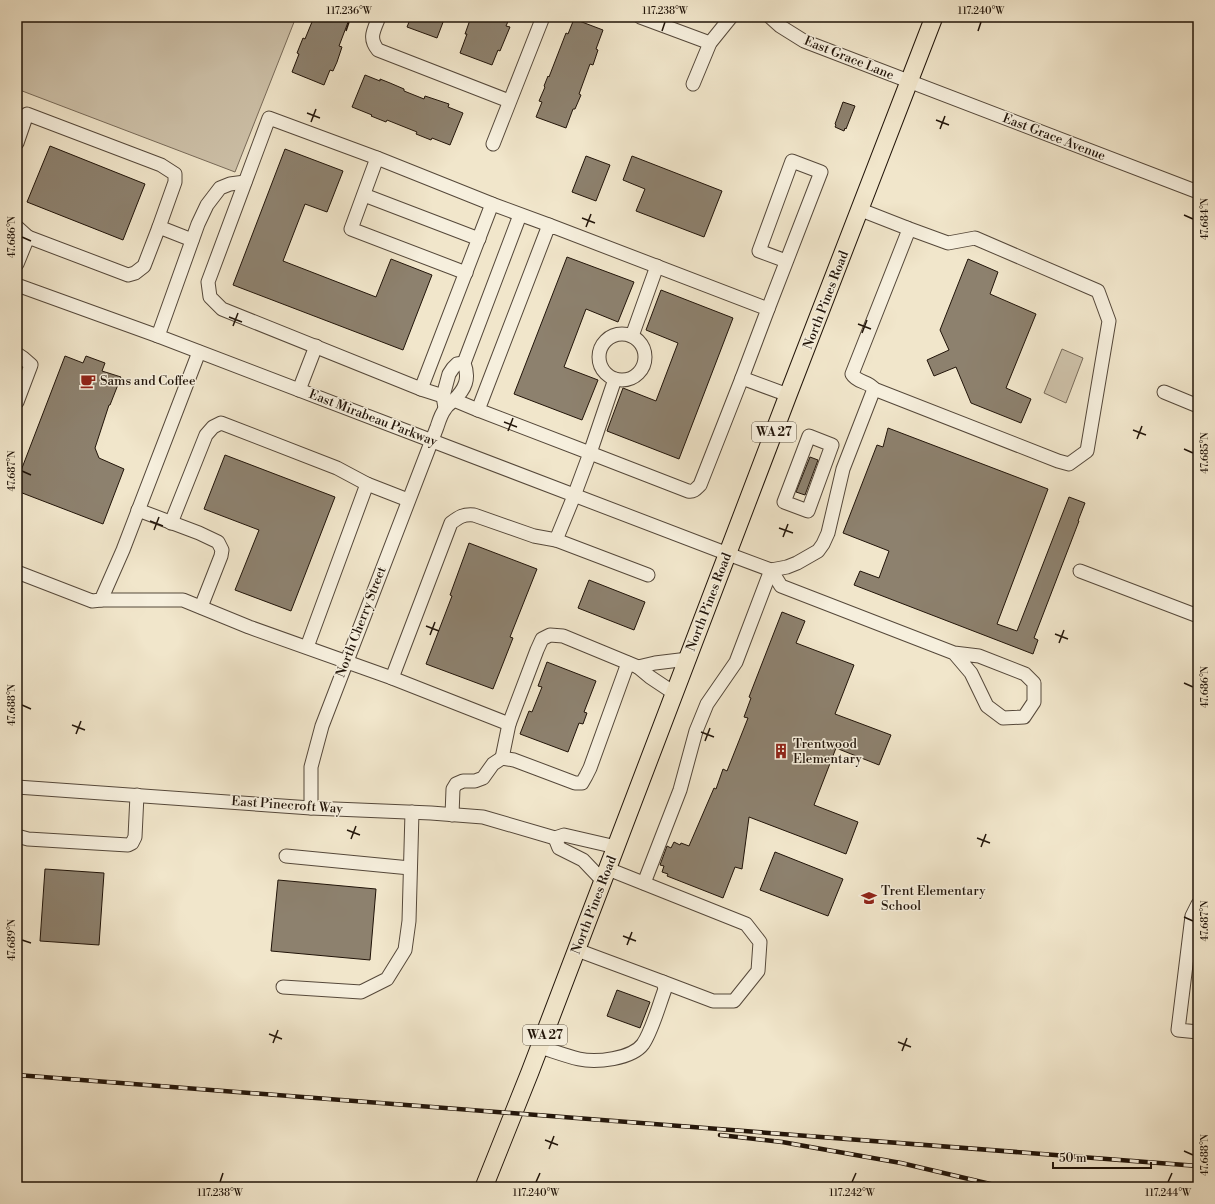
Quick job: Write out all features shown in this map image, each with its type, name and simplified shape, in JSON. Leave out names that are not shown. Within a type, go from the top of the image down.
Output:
[{"type":"main road","name":"North Pines Road","points":[[484,1187],[540,1047],[674,693],[934,17]]},
{"type":"street","points":[[379,17],[372,36],[373,44],[378,50],[509,101]]},
{"type":"street","points":[[493,144],[543,17]]},
{"type":"street","points":[[640,17],[710,43]]},
{"type":"street","points":[[693,84],[710,43],[731,17]]},
{"type":"street","name":"East Grace Lane","points":[[770,17],[780,26],[804,41],[910,82]]},
{"type":"street","name":"East Grace Avenue","points":[[910,82],[1198,192]]},
{"type":"street","points":[[17,143],[22,112],[161,165],[175,174],[175,182],[144,266],[135,273],[128,274],[28,237],[17,227]]},
{"type":"street","points":[[768,309],[520,215],[377,158],[269,118],[208,282],[210,297],[222,309],[421,388],[447,402],[478,410],[691,492],[700,485],[821,172],[792,161],[759,251],[786,261]]},
{"type":"street","points":[[377,158],[352,229],[466,273]]},
{"type":"street","points":[[158,336],[192,240],[207,205],[220,188],[230,184],[245,182]]},
{"type":"street","points":[[364,195],[479,239]]},
{"type":"street","points":[[421,388],[492,204]]},
{"type":"street","points":[[860,210],[948,243],[975,238],[1098,291],[1109,321],[1087,451],[1069,464],[1058,461],[874,389],[872,385],[854,378],[852,374],[908,232],[907,228]]},
{"type":"street","points":[[447,402],[465,387],[468,371],[464,363],[520,215]]},
{"type":"street","points":[[478,410],[549,225]]},
{"type":"street","points":[[159,227],[192,240]]},
{"type":"street","points":[[17,264],[28,237]]},
{"type":"street","points":[[632,336],[657,266]]},
{"type":"street","name":"East Mirabeau Parkway","points":[[17,285],[158,336],[770,570]]},
{"type":"street","points":[[624,334],[632,336],[643,347],[645,362],[642,369],[637,375],[630,379],[622,380],[608,376],[600,364],[599,356],[600,349],[604,342],[610,337],[617,335],[624,334]]},
{"type":"street","points":[[300,390],[316,346]]},
{"type":"street","points":[[102,600],[199,352]]},
{"type":"street","points":[[17,354],[30,365],[17,402]]},
{"type":"street","points":[[447,402],[446,382],[453,368],[457,364],[464,363]]},
{"type":"street","points":[[742,378],[788,395]]},
{"type":"street","points":[[556,540],[590,453],[615,379]]},
{"type":"street","points":[[770,570],[787,567],[797,563],[818,550],[823,544],[828,533],[843,469],[874,389]]},
{"type":"street","points":[[1164,392],[1198,406]]},
{"type":"street","name":"North Cherry Street","points":[[311,808],[311,767],[322,726],[447,402]]},
{"type":"street","points":[[171,522],[206,435],[213,427],[221,423],[337,468],[367,484],[408,500]]},
{"type":"street","points":[[808,436],[832,445],[808,511],[784,502],[808,436]]},
{"type":"street","points":[[307,647],[367,484]]},
{"type":"street","points":[[138,510],[218,542],[222,550],[221,556],[201,607]]},
{"type":"street","points":[[392,678],[451,523],[464,514],[474,515],[534,536],[556,540],[648,576]]},
{"type":"street","points":[[770,570],[781,586],[954,653],[979,656],[1025,674],[1034,683],[1034,702],[1024,717],[1003,718],[987,706],[971,673],[954,653]]},
{"type":"street","points":[[644,883],[680,790],[696,731],[707,704],[736,662],[770,570]]},
{"type":"street","points":[[1080,571],[1198,616]]},
{"type":"street","points":[[17,572],[92,601],[183,600],[249,627],[392,678],[509,724]]},
{"type":"street","points":[[502,758],[509,724],[537,650],[542,639],[550,635],[563,636],[633,665],[674,693]]},
{"type":"street","points":[[633,665],[688,659]]},
{"type":"street","points":[[452,815],[453,790],[456,784],[483,778],[493,764],[502,758],[514,760],[575,782],[582,783],[590,768],[633,665]]},
{"type":"street","name":"East Pinecroft Way","points":[[17,787],[311,808],[412,812],[483,817],[554,838],[564,835],[616,847]]},
{"type":"street","points":[[17,836],[28,839],[128,845],[132,843],[135,837],[137,795]]},
{"type":"street","points":[[283,987],[360,992],[387,979],[405,950],[409,921],[412,812]]},
{"type":"street","points":[[554,838],[559,848],[584,860],[605,875],[644,883],[746,924],[760,942],[758,971],[734,1001],[712,1001],[577,950]]},
{"type":"street","points":[[286,856],[410,868]]},
{"type":"street","points":[[1198,904],[1192,916],[1178,1030],[1198,1032]]},
{"type":"street","points":[[540,1047],[579,1059],[589,1060],[601,1060],[632,1053],[639,1048],[648,1035],[665,989],[663,982]]},
{"type":"shaded area","points":[[17,17],[296,17],[235,172],[17,89]]},
{"type":"shaded area","points":[[1062,349],[1083,358],[1066,403],[1044,393]]},
{"type":"building","points":[[314,17],[350,17],[339,46],[342,47],[337,62],[333,71],[330,70],[324,85],[292,72],[303,38],[305,39]]},
{"type":"building","points":[[411,17],[445,17],[437,38],[407,27]]},
{"type":"building","points":[[471,17],[510,17],[506,26],[510,27],[500,51],[498,50],[492,65],[460,53]]},
{"type":"building","points":[[574,19],[603,30],[596,49],[598,50],[593,65],[590,64],[579,94],[581,95],[575,109],[573,109],[566,128],[536,117],[542,102],[539,101],[545,87],[544,86],[566,33],[568,34]]},
{"type":"building","points":[[365,75],[390,83],[404,89],[404,91],[424,99],[425,96],[449,104],[448,107],[463,113],[450,145],[432,138],[431,140],[416,134],[417,132],[387,120],[386,122],[352,107]]},
{"type":"building","points":[[843,102],[855,106],[844,131],[835,127]]},
{"type":"building","points":[[50,146],[145,184],[123,240],[27,202]]},
{"type":"building","points":[[285,149],[343,171],[327,212],[305,204],[283,261],[376,297],[391,259],[432,275],[403,350],[233,285]]},
{"type":"building","points":[[586,156],[610,165],[596,201],[572,192]]},
{"type":"building","points":[[632,156],[722,191],[704,237],[636,211],[645,189],[623,180]]},
{"type":"building","points":[[567,257],[634,282],[618,322],[586,309],[564,367],[598,380],[582,420],[514,394]]},
{"type":"building","points":[[968,259],[998,272],[990,294],[1036,314],[1006,388],[1031,399],[1021,423],[971,403],[956,367],[934,376],[927,360],[949,350],[940,330]]},
{"type":"building","points":[[661,290],[733,318],[679,459],[607,431],[623,388],[656,401],[678,343],[646,330]]},
{"type":"building","points":[[65,356],[83,363],[86,356],[105,363],[102,371],[121,377],[109,405],[95,448],[99,458],[124,469],[103,524],[17,491],[17,481]]},
{"type":"building","points":[[888,428],[1048,489],[997,624],[1017,631],[1069,497],[1085,503],[1034,638],[1038,640],[1033,654],[854,585],[860,571],[879,578],[889,551],[843,533],[877,445],[883,447]]},
{"type":"building","points":[[225,455],[335,497],[291,611],[235,590],[259,530],[204,509]]},
{"type":"building","points":[[810,457],[818,460],[805,495],[796,492]]},
{"type":"building","points":[[469,543],[537,569],[510,637],[513,638],[493,689],[426,664],[452,596],[450,595]]},
{"type":"building","points":[[589,580],[645,602],[634,630],[578,608]]},
{"type":"building","name":"Trentwood Elementary","points":[[782,612],[805,621],[796,643],[854,665],[835,714],[891,735],[879,765],[836,748],[814,805],[858,822],[846,854],[749,817],[742,869],[735,867],[723,898],[667,876],[668,874],[662,872],[664,866],[660,865],[667,846],[671,848],[674,842],[680,845],[681,843],[689,846],[714,788],[716,789],[723,769],[727,771],[748,718],[744,717],[751,698],[749,697]]},
{"type":"building","points":[[547,662],[596,681],[584,712],[587,713],[583,724],[579,723],[568,752],[520,734],[529,711],[532,712],[542,687],[538,686]]},
{"type":"building","points":[[775,852],[843,879],[828,916],[760,890]]},
{"type":"building","points":[[45,869],[104,873],[99,945],[40,941]]},
{"type":"building","points":[[278,880],[376,889],[370,960],[271,951]]},
{"type":"building","points":[[617,990],[650,1002],[640,1028],[607,1016]]},
{"type":"railway","points":[[17,1075],[1198,1166]]},
{"type":"railway","points":[[720,1135],[782,1142],[901,1163],[1003,1187]]},
{"type":"place","name":"Sams and Coffee","points":[[88,381]]},
{"type":"place","name":"Trentwood Elementary","points":[[781,751]]},
{"type":"place","name":"Trent Elementary School","points":[[869,898]]}]
